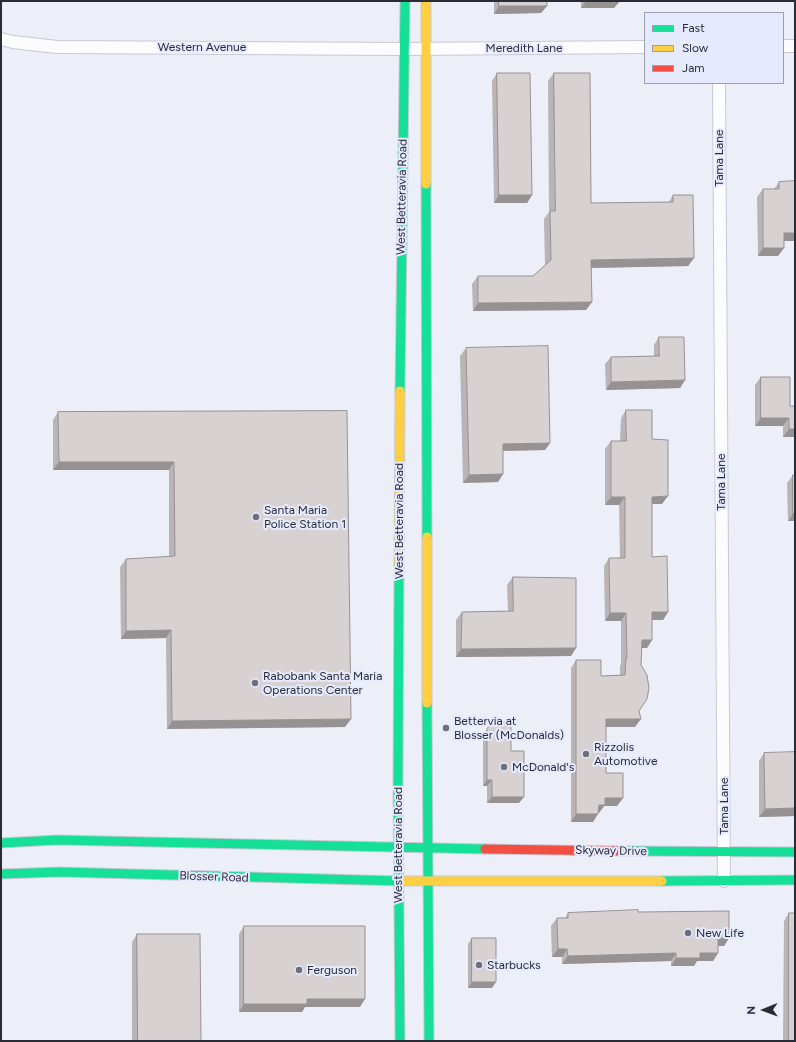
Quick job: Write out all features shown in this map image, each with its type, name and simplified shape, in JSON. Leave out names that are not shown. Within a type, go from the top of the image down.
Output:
[{"type":"main road","name":"West Betteravia Road","points":[[400,1041],[397,848],[400,350],[405,1]]},
{"type":"main road","name":"West Betteravia Road","points":[[426,1],[427,882],[429,1041]]},
{"type":"main road","points":[[1,843],[57,840],[427,848]]},
{"type":"main road","name":"Skyway Drive","points":[[427,848],[795,852]]},
{"type":"main road","name":"Blosser Road","points":[[1,874],[59,872],[427,882]]},
{"type":"main road","points":[[427,882],[795,880]]},
{"type":"street","name":"Western Avenue","points":[[1,38],[13,42],[57,47],[404,49]]},
{"type":"street","points":[[784,46],[795,46]]},
{"type":"street","name":"Meredith Lane","points":[[404,49],[644,47]]},
{"type":"street","name":"Tama Lane","points":[[719,84],[724,881]]},
{"type":"building","points":[[499,1],[547,1],[547,6],[499,6]]},
{"type":"building","points":[[497,73],[530,73],[532,195],[499,195]]},
{"type":"building","points":[[554,73],[590,73],[591,203],[673,202],[673,195],[693,195],[694,258],[591,260],[592,302],[478,303],[478,276],[533,276],[551,260],[550,211],[555,211]]},
{"type":"building","points":[[795,181],[795,233],[784,233],[784,248],[763,248],[763,189],[779,189],[779,182]]},
{"type":"building","points":[[659,337],[684,337],[685,380],[611,382],[611,357],[659,356]]},
{"type":"building","points":[[548,346],[550,443],[503,444],[503,474],[469,475],[466,348]]},
{"type":"building","points":[[761,377],[790,377],[790,406],[795,406],[795,429],[789,429],[789,418],[761,418]]},
{"type":"building","points":[[626,410],[652,410],[652,439],[668,440],[668,496],[652,497],[652,557],[667,556],[668,612],[652,612],[652,640],[642,640],[641,665],[647,675],[649,688],[647,699],[639,711],[641,719],[606,719],[606,773],[623,773],[623,798],[605,798],[605,805],[599,805],[598,814],[576,814],[576,660],[601,660],[601,676],[625,675],[627,658],[626,613],[610,613],[609,558],[625,558],[625,497],[611,497],[611,441],[626,441]]},
{"type":"building","points":[[347,411],[351,719],[172,721],[171,630],[126,631],[126,559],[175,556],[174,462],[59,462],[58,412]]},
{"type":"building","points":[[793,475],[795,475],[795,513],[793,514]]},
{"type":"building","points":[[513,577],[576,578],[576,648],[461,649],[462,612],[513,611]]},
{"type":"building","points":[[493,722],[511,722],[511,751],[524,751],[524,797],[492,797],[492,780],[487,780],[487,729]]},
{"type":"building","points":[[795,752],[795,808],[765,809],[764,753]]},
{"type":"building","points":[[638,910],[638,912],[729,911],[729,938],[718,938],[718,953],[700,953],[700,958],[676,958],[676,953],[568,956],[567,949],[558,949],[557,918],[568,918],[568,913]]},
{"type":"building","points":[[789,913],[795,913],[795,1041],[789,1041]]},
{"type":"building","name":"Ferguson","points":[[244,926],[365,926],[365,999],[307,999],[307,1004],[244,1004]]},
{"type":"building","points":[[137,934],[200,934],[201,1041],[138,1041]]},
{"type":"building","points":[[472,938],[496,938],[496,982],[472,982]]},
{"type":"traffic: fast","points":[[400,391],[405,1]]},
{"type":"traffic: fast","points":[[426,184],[427,537]]},
{"type":"traffic: fast","points":[[399,565],[398,781],[400,1041]]},
{"type":"traffic: fast","points":[[427,703],[429,1041]]},
{"type":"traffic: fast","points":[[1,843],[57,840],[485,849]]},
{"type":"traffic: fast","points":[[623,851],[795,852]]},
{"type":"traffic: fast","points":[[1,874],[59,872],[401,881]]},
{"type":"traffic: fast","points":[[662,881],[795,880]]},
{"type":"traffic: slow","points":[[426,1],[426,184]]},
{"type":"traffic: slow","points":[[399,565],[400,391]]},
{"type":"traffic: slow","points":[[427,537],[427,703]]},
{"type":"traffic: slow","points":[[401,881],[662,881]]},
{"type":"traffic: jam","points":[[485,849],[623,851]]},
{"type":"place","name":"Santa Maria Police Station 1","points":[[256,517]]},
{"type":"place","name":"Rabobank Santa Maria Operations Center","points":[[255,683]]},
{"type":"place","name":"Bettervia at Blosser (McDonalds)","points":[[446,728]]},
{"type":"place","name":"Rizzolis Automotive","points":[[586,754]]},
{"type":"place","name":"McDonald's","points":[[504,767]]},
{"type":"place","name":"New Life","points":[[688,933]]},
{"type":"place","name":"Starbucks","points":[[479,965]]},
{"type":"place","name":"Ferguson","points":[[299,970]]}]
